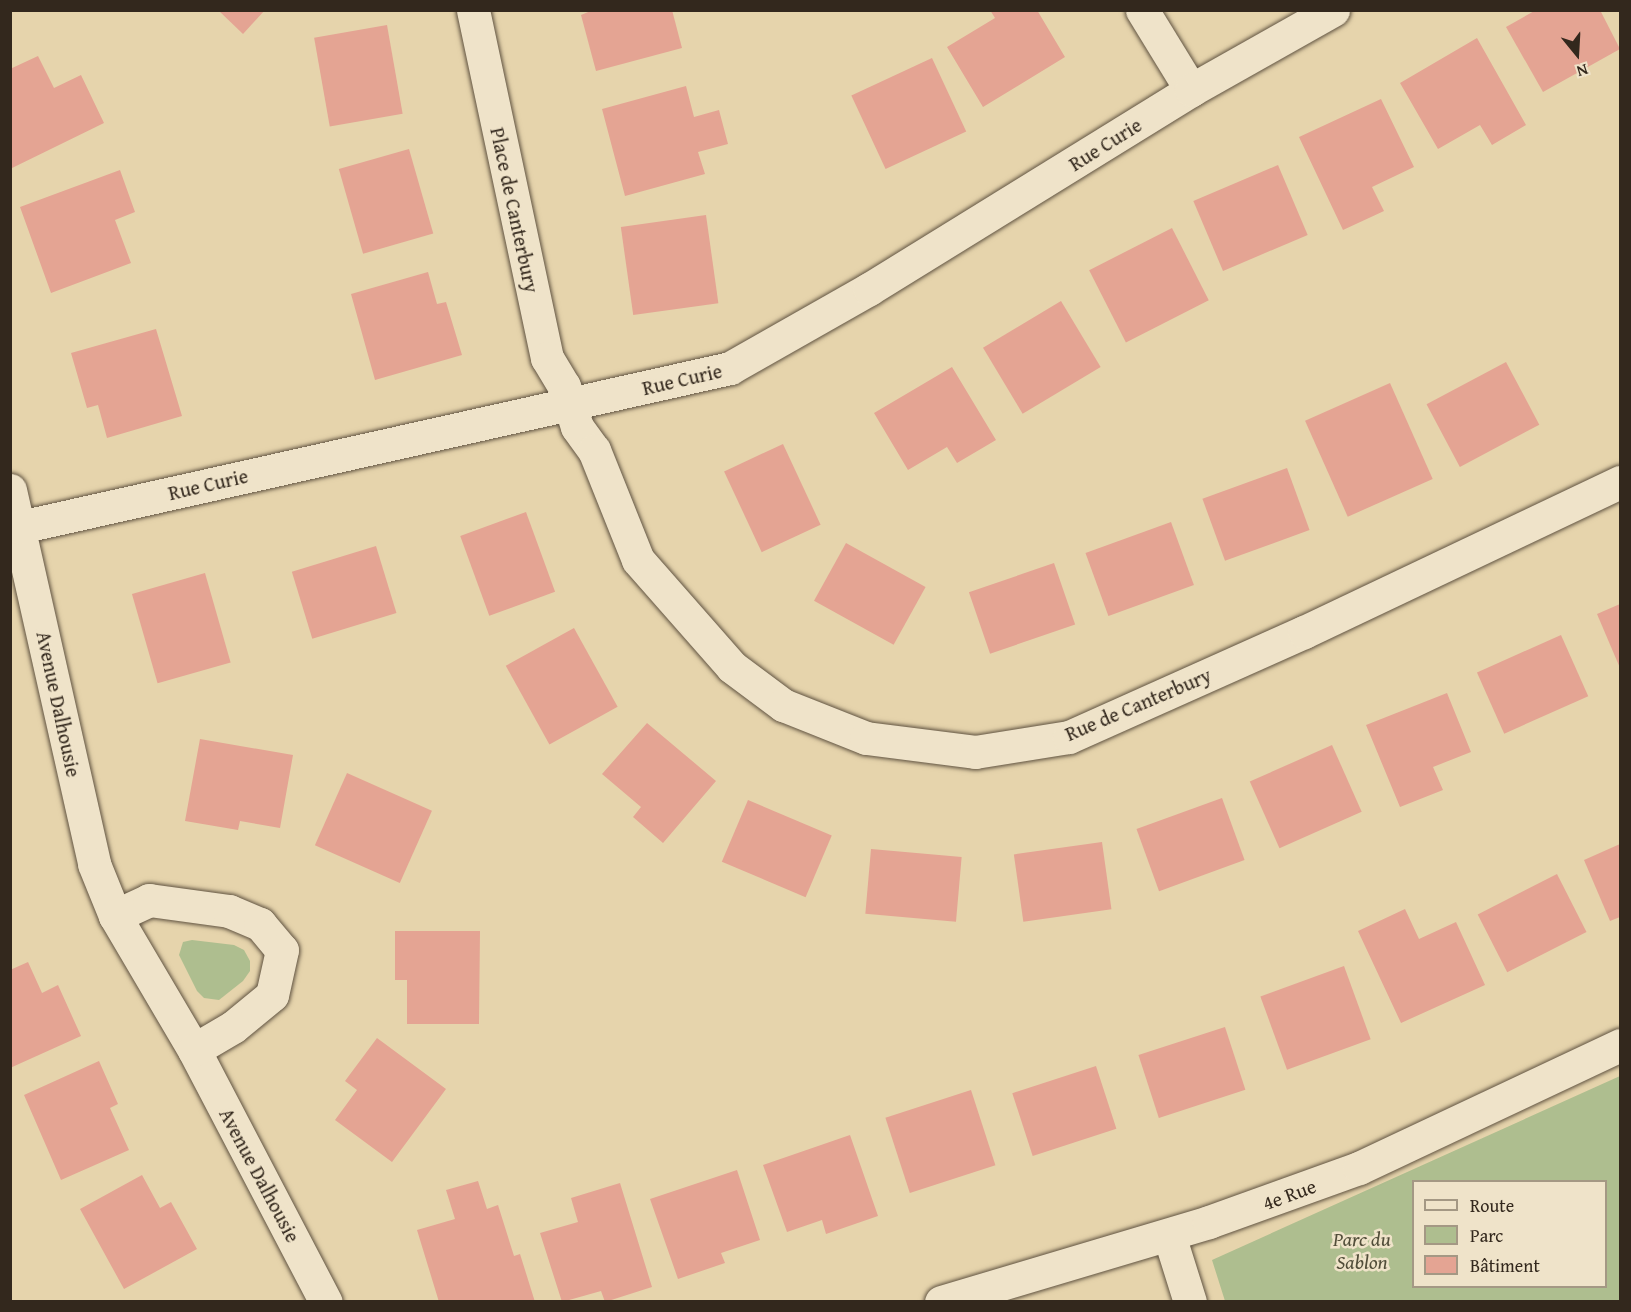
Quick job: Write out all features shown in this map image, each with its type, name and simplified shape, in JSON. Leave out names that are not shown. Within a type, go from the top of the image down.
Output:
[{"type":"street","name":"Place de Canterbury","points":[[473,10],[547,358],[570,404]]},
{"type":"street","points":[[1142,10],[1191,90]]},
{"type":"street","name":"Rue Curie","points":[[20,527],[730,368],[869,289],[1191,90],[1333,10]]},
{"type":"street","name":"Rue de Canterbury","points":[[570,404],[577,427],[594,450],[638,560],[732,667],[783,705],[866,738],[975,752],[1069,737],[1304,632],[1620,482]]},
{"type":"street","name":"Avenue Dalhousie","points":[[10,490],[94,864],[115,916],[194,1050],[326,1302]]},
{"type":"street","points":[[115,916],[149,900],[230,911],[260,924],[282,950],[272,995],[233,1027],[194,1050]]},
{"type":"street","name":"4e Rue","points":[[941,1302],[1168,1235],[1359,1168],[1620,1045]]},
{"type":"street","points":[[1168,1235],[1190,1302]]},
{"type":"green space","points":[[192,940],[234,945],[244,950],[250,961],[250,971],[243,981],[219,1000],[204,998],[197,991],[179,955],[183,942]]},
{"type":"green space","name":"Parc du Sablon","points":[[1620,1076],[1620,1301],[1225,1301],[1212,1260]]},
{"type":"building","points":[[218,10],[265,10],[243,34]]},
{"type":"building","points":[[593,10],[672,10],[682,48],[596,71],[581,15]]},
{"type":"building","points":[[990,10],[1037,10],[1065,57],[983,107],[947,47],[995,18]]},
{"type":"building","points":[[1536,10],[1600,10],[1620,49],[1543,92],[1506,27]]},
{"type":"building","points":[[387,25],[403,114],[330,126],[314,38]]},
{"type":"building","points":[[1477,38],[1526,125],[1492,145],[1480,125],[1438,149],[1400,83]]},
{"type":"building","points":[[38,56],[54,88],[81,75],[104,123],[10,169],[10,69]]},
{"type":"building","points":[[932,58],[966,131],[886,169],[851,96]]},
{"type":"building","points":[[686,86],[694,117],[719,110],[728,144],[698,152],[705,174],[625,196],[602,109]]},
{"type":"building","points":[[1381,99],[1414,167],[1372,187],[1384,211],[1343,230],[1299,137]]},
{"type":"building","points":[[409,149],[433,234],[363,254],[339,169]]},
{"type":"building","points":[[1278,165],[1308,235],[1223,271],[1193,201]]},
{"type":"building","points":[[120,170],[135,212],[115,220],[131,263],[51,293],[20,207]]},
{"type":"building","points":[[706,215],[718,303],[633,315],[621,227]]},
{"type":"building","points":[[1172,228],[1209,300],[1126,342],[1089,270]]},
{"type":"building","points":[[428,272],[437,304],[446,302],[462,355],[375,380],[351,294]]},
{"type":"building","points":[[1061,301],[1101,367],[1023,414],[983,348]]},
{"type":"building","points":[[156,329],[182,416],[107,438],[98,405],[87,408],[71,353]]},
{"type":"building","points":[[1506,362],[1539,425],[1460,467],[1427,404]]},
{"type":"building","points":[[952,367],[996,440],[957,463],[947,447],[908,470],[874,413]]},
{"type":"building","points":[[1390,383],[1433,479],[1348,517],[1305,421]]},
{"type":"building","points":[[783,444],[821,525],[762,552],[724,471]]},
{"type":"building","points":[[1287,468],[1310,530],[1225,561],[1202,499]]},
{"type":"building","points":[[526,512],[555,592],[489,616],[460,536]]},
{"type":"building","points":[[1171,522],[1194,585],[1108,616],[1085,553]]},
{"type":"building","points":[[846,543],[926,587],[894,645],[814,601]]},
{"type":"building","points":[[376,546],[396,613],[312,639],[292,572]]},
{"type":"building","points":[[1054,563],[1075,624],[990,654],[969,592]]},
{"type":"building","points":[[205,573],[231,662],[158,683],[132,594]]},
{"type":"building","points":[[1620,604],[1620,668],[1597,614]]},
{"type":"building","points":[[574,628],[618,707],[549,745],[506,666]]},
{"type":"building","points":[[1561,635],[1588,696],[1504,734],[1477,672]]},
{"type":"building","points":[[1447,693],[1471,752],[1433,767],[1443,790],[1400,807],[1366,725]]},
{"type":"building","points":[[647,723],[716,781],[663,843],[633,817],[641,807],[602,774]]},
{"type":"building","points":[[200,739],[293,755],[280,828],[240,821],[238,830],[185,821]]},
{"type":"building","points":[[1332,745],[1362,812],[1279,848],[1250,782]]},
{"type":"building","points":[[347,773],[432,811],[400,883],[315,845]]},
{"type":"building","points":[[1222,798],[1245,860],[1159,891],[1136,829]]},
{"type":"building","points":[[748,800],[832,836],[806,897],[722,862]]},
{"type":"building","points":[[1102,842],[1111,909],[1023,922],[1014,854]]},
{"type":"building","points":[[1620,844],[1620,917],[1610,921],[1584,860]]},
{"type":"building","points":[[871,849],[962,857],[956,922],[865,914]]},
{"type":"building","points":[[1557,874],[1587,932],[1507,972],[1478,914]]},
{"type":"building","points":[[1405,909],[1419,939],[1456,922],[1485,985],[1401,1023],[1358,931]]},
{"type":"building","points":[[395,931],[480,931],[479,1024],[407,1024],[407,980],[395,980]]},
{"type":"building","points":[[28,962],[42,993],[58,985],[81,1036],[10,1068],[10,970]]},
{"type":"building","points":[[1344,966],[1371,1039],[1287,1070],[1260,996]]},
{"type":"building","points":[[1225,1027],[1245,1090],[1159,1118],[1138,1055]]},
{"type":"building","points":[[377,1038],[446,1089],[392,1162],[335,1120],[357,1090],[345,1081]]},
{"type":"building","points":[[99,1061],[118,1104],[110,1108],[129,1150],[61,1180],[24,1095]]},
{"type":"building","points":[[1096,1066],[1116,1129],[1033,1156],[1012,1093]]},
{"type":"building","points":[[971,1090],[995,1165],[910,1193],[885,1118]]},
{"type":"building","points":[[850,1135],[878,1216],[826,1234],[822,1220],[787,1232],[763,1165]]},
{"type":"building","points":[[737,1170],[760,1240],[721,1253],[725,1263],[678,1279],[650,1199]]},
{"type":"building","points":[[142,1175],[160,1208],[171,1202],[197,1249],[124,1289],[80,1209]]},
{"type":"building","points":[[478,1181],[487,1209],[498,1205],[514,1256],[520,1254],[535,1302],[439,1302],[417,1230],[455,1219],[446,1190]]},
{"type":"building","points":[[620,1183],[652,1287],[605,1302],[601,1291],[562,1302],[540,1233],[578,1222],[571,1198]]}]
